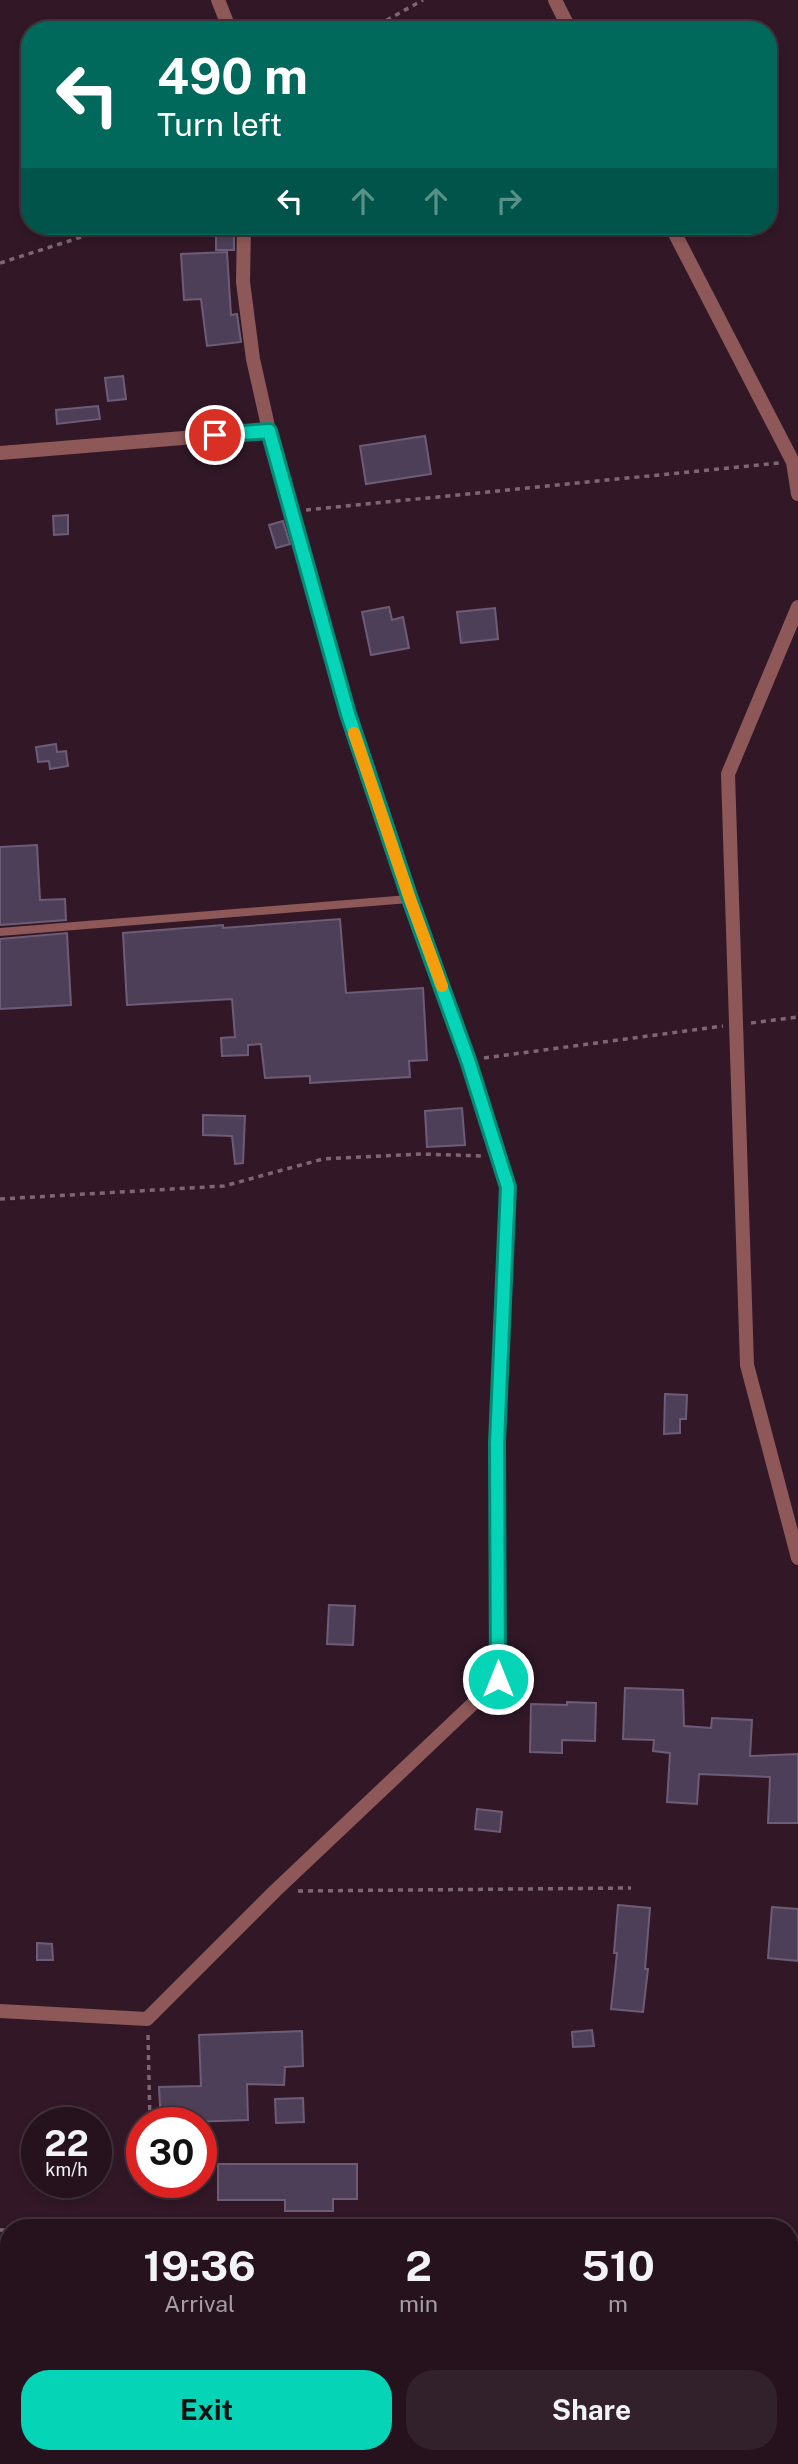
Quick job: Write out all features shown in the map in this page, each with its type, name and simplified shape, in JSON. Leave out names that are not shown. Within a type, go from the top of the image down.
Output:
[{"type":"street","points":[[218,0],[226,21]]},
{"type":"street","points":[[555,0],[566,21]]},
{"type":"street","points":[[0,2011],[147,2019],[275,1891],[498,1679],[497,1443],[508,1187],[468,1060],[348,714],[290,511],[253,359],[244,295],[244,235]]},
{"type":"street","points":[[676,235],[793,462],[798,495]]},
{"type":"street","points":[[0,453],[269,431]]},
{"type":"street","points":[[798,607],[728,774],[747,1365],[798,1558]]},
{"type":"lane","points":[[0,932],[410,899]]},
{"type":"path","points":[[386,21],[424,0]]},
{"type":"path","points":[[0,263],[88,235]]},
{"type":"path","points":[[290,511],[793,462]]},
{"type":"path","points":[[468,1060],[798,1017]]},
{"type":"path","points":[[0,1199],[224,1186],[323,1159],[421,1154],[498,1156]]},
{"type":"path","points":[[275,1891],[631,1888]]},
{"type":"path","points":[[147,2019],[150,2107]]},
{"type":"building","points":[[216,235],[234,235],[234,250],[216,250]]},
{"type":"building","points":[[227,252],[231,315],[237,314],[241,342],[207,346],[201,299],[184,300],[181,254]]},
{"type":"building","points":[[123,376],[126,399],[108,401],[105,378]]},
{"type":"building","points":[[98,406],[100,419],[57,424],[56,410]]},
{"type":"building","points":[[425,436],[431,474],[366,484],[360,446]]},
{"type":"building","points":[[68,515],[68,534],[54,535],[53,516]]},
{"type":"building","points":[[283,521],[290,544],[276,548],[269,525]]},
{"type":"building","points":[[389,607],[392,620],[403,617],[409,648],[371,655],[362,612]]},
{"type":"building","points":[[495,608],[498,639],[461,643],[457,612]]},
{"type":"building","points":[[56,744],[57,752],[66,751],[68,766],[50,769],[49,761],[38,762],[36,747]]},
{"type":"building","points":[[37,845],[40,900],[65,899],[66,920],[0,925],[0,847]]},
{"type":"building","points":[[340,919],[346,993],[423,988],[427,1060],[409,1061],[410,1077],[310,1083],[310,1076],[265,1078],[261,1044],[248,1045],[248,1055],[222,1056],[221,1038],[235,1037],[232,999],[127,1005],[123,933]]},
{"type":"building","points":[[67,933],[71,1005],[0,1009],[0,939]]},
{"type":"building","points":[[462,1108],[465,1145],[427,1147],[425,1111]]},
{"type":"building","points":[[203,1115],[245,1116],[243,1163],[235,1164],[232,1136],[203,1135]]},
{"type":"building","points":[[665,1394],[687,1395],[686,1419],[680,1419],[680,1433],[664,1434]]},
{"type":"building","points":[[329,1605],[355,1606],[353,1645],[327,1644]]},
{"type":"building","points":[[625,1688],[683,1690],[684,1726],[711,1728],[712,1718],[752,1720],[750,1756],[798,1754],[798,1823],[768,1823],[770,1777],[699,1774],[697,1804],[667,1802],[670,1753],[653,1751],[654,1740],[623,1739]]},
{"type":"building","points":[[567,1702],[596,1703],[595,1741],[562,1740],[562,1753],[530,1752],[531,1704],[567,1705]]},
{"type":"building","points":[[477,1809],[502,1812],[500,1832],[475,1829]]},
{"type":"building","points":[[618,1905],[650,1908],[645,1969],[648,1969],[643,2012],[611,2009],[617,1953],[614,1953]]},
{"type":"building","points":[[772,1907],[798,1909],[798,1961],[768,1958]]},
{"type":"building","points":[[37,1943],[52,1944],[53,1960],[37,1960]]},
{"type":"building","points":[[592,2030],[594,2046],[573,2047],[572,2032]]},
{"type":"building","points":[[302,2031],[303,2066],[285,2067],[284,2085],[247,2084],[248,2120],[217,2121],[217,2107],[160,2107],[159,2087],[201,2086],[199,2035]]},
{"type":"building","points":[[303,2098],[304,2122],[276,2123],[275,2099]]},
{"type":"building","points":[[218,2164],[357,2164],[357,2199],[333,2199],[333,2211],[285,2211],[285,2200],[218,2200]]},
{"type":"slow traffic","points":[[354,733],[442,986]]},
{"type":"route","points":[[215,435],[269,431],[348,714],[468,1060],[508,1187],[497,1443],[498,1679]]}]
